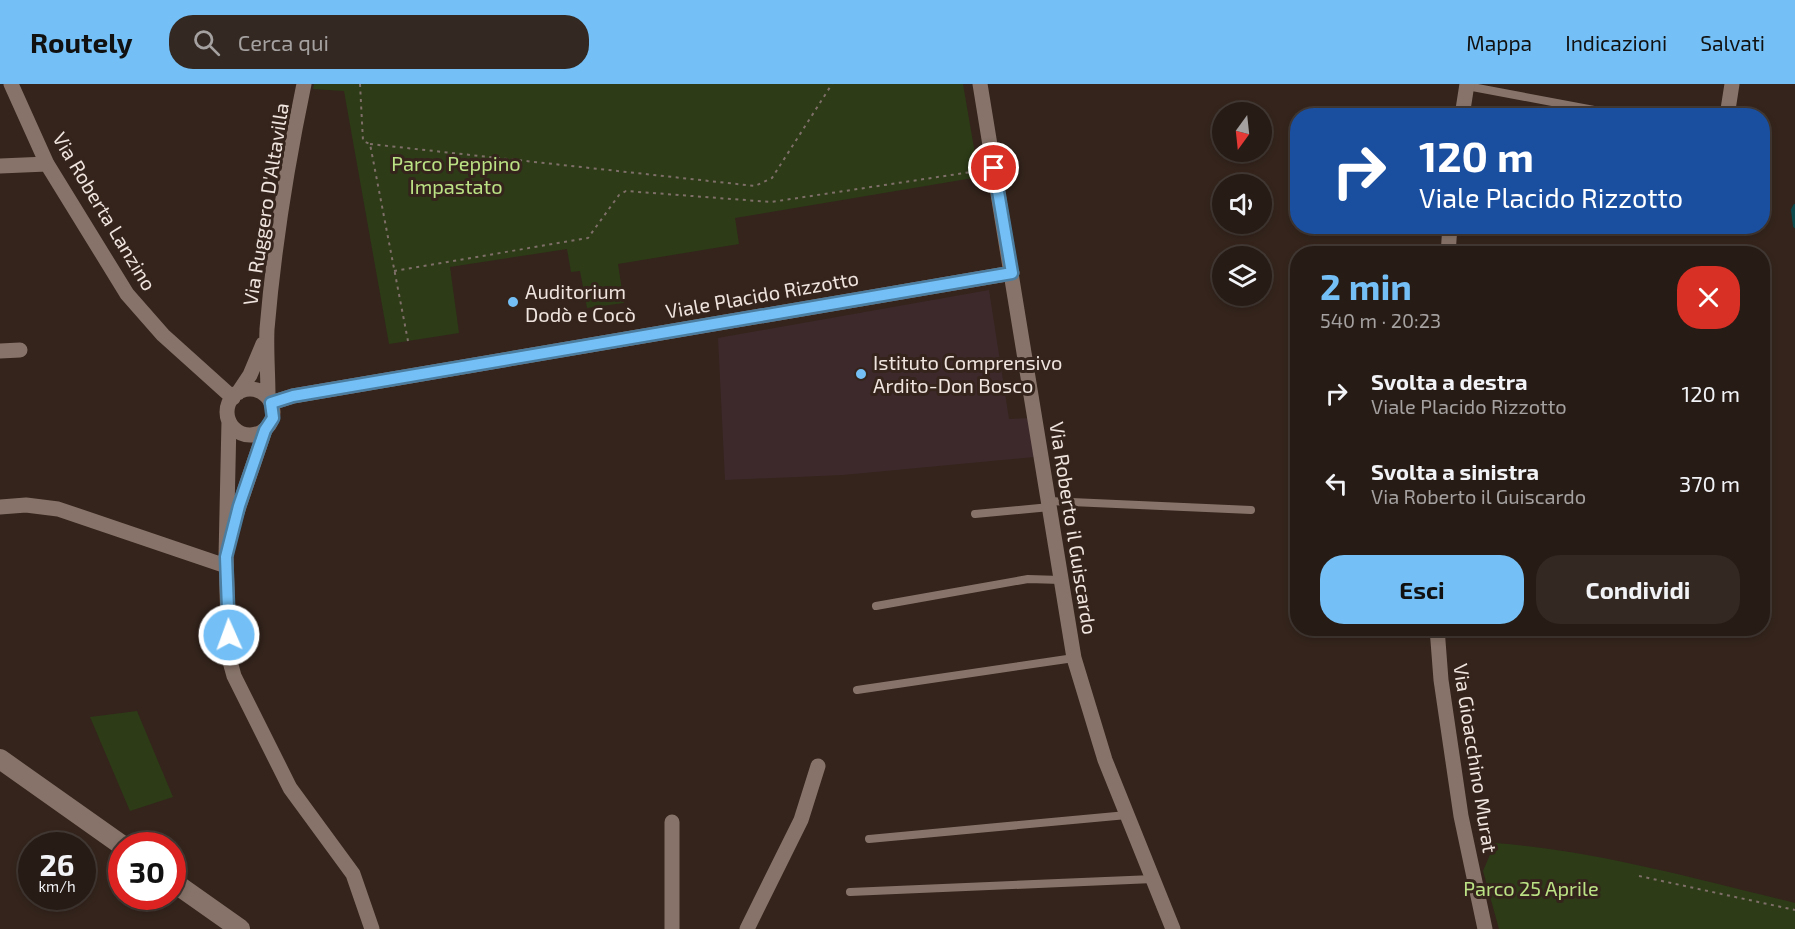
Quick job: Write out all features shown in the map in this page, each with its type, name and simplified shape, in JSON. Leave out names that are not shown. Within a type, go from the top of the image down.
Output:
[{"type":"street","name":"Via Roberta Lanzino","points":[[11,84],[47,164],[127,294],[163,335],[235,395]]},
{"type":"street","name":"Via Ruggero D'Altavilla","points":[[269,400],[267,329],[287,166],[304,84]]},
{"type":"street","name":"Via Roberto il Guiscardo","points":[[980,84],[1074,658],[1090,715],[1173,929]]},
{"type":"street","points":[[1728,108],[1732,84]]},
{"type":"street","points":[[1463,108],[1467,85]]},
{"type":"street","points":[[0,166],[47,164]]},
{"type":"street","name":"Viale Placido Rizzotto","points":[[269,400],[1012,273]]},
{"type":"street","name":"Via Ruggero D'Altavilla","points":[[235,395],[258,357],[267,329]]},
{"type":"street","points":[[0,351],[20,350]]},
{"type":"street","points":[[226,561],[239,506],[265,430],[273,418],[269,400],[250,389],[235,395],[228,409],[226,561],[229,658],[234,676],[290,788],[353,874],[372,929]]},
{"type":"street","points":[[229,421],[233,427],[244,434],[258,434],[265,430]]},
{"type":"street","points":[[0,507],[26,506],[58,509],[226,561]]},
{"type":"street","name":"Via Gioacchino Murat","points":[[1438,636],[1441,681],[1461,816],[1485,929]]},
{"type":"street","points":[[0,759],[108,835]]},
{"type":"street","points":[[747,929],[801,820],[818,766]]},
{"type":"street","points":[[0,775],[108,851]]},
{"type":"street","points":[[672,822],[672,929]]},
{"type":"street","points":[[186,891],[240,929]]},
{"type":"street","points":[[186,907],[218,929]]},
{"type":"lane","points":[[1467,85],[1585,108]]},
{"type":"lane","points":[[975,514],[1049,504],[1251,510]]},
{"type":"lane","points":[[876,606],[1028,579],[1061,580]]},
{"type":"lane","points":[[857,690],[1074,658]]},
{"type":"lane","points":[[868,839],[1127,815]]},
{"type":"lane","points":[[850,892],[1153,879]]},
{"type":"path","points":[[360,84],[363,141],[370,144],[755,186],[772,178],[832,84]]},
{"type":"path","points":[[370,144],[408,341]]},
{"type":"path","points":[[394,271],[588,238],[619,195],[626,191],[771,202],[978,171]]},
{"type":"path","points":[[1638,876],[1795,910]]},
{"type":"shaded area","name":"Istituto Comprensivo Ardito-Don Bosco","points":[[989,290],[1009,419],[1028,418],[1034,457],[843,475],[725,480],[718,338]]},
{"type":"green space","name":"Parco Peppino Impastato","points":[[314,84],[963,84],[979,177],[735,218],[739,244],[618,264],[624,303],[587,308],[580,271],[571,272],[567,249],[450,267],[459,333],[389,344],[344,91],[313,89]]},
{"type":"green space","points":[[137,711],[173,797],[130,811],[90,717]]},
{"type":"green space","name":"Parco 25 Aprile","points":[[1495,843],[1609,859],[1795,903],[1795,929],[1499,929],[1483,871]]},
{"type":"waterway","points":[[1795,206],[1793,210],[1795,226]]},
{"type":"place","name":"Auditorium Dodò e Cocò","points":[[513,302]]},
{"type":"place","name":"Istituto Comprensivo Ardito-Don Bosco","points":[[861,374]]},
{"type":"route","points":[[229,635],[226,557],[239,506],[265,430],[273,418],[271,403],[293,396],[478,363],[1012,273],[994,168]]}]
